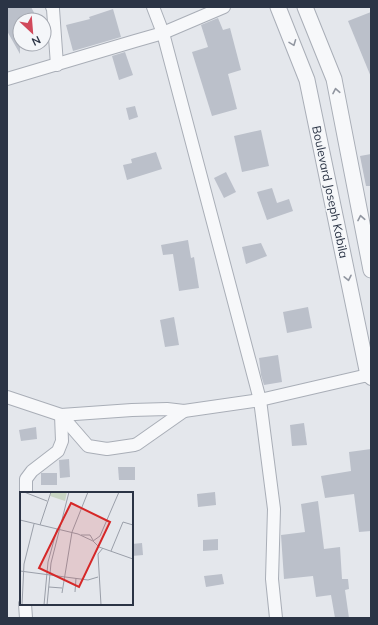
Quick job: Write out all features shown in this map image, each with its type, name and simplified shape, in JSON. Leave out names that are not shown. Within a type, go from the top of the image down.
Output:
[{"type":"street","points":[[52,7],[57,65]]},
{"type":"street","points":[[153,7],[163,33],[260,400],[274,509],[272,579],[276,618]]},
{"type":"street","points":[[7,79],[163,33],[224,7]]},
{"type":"street","name":"Boulevard Joseph Kabila","points":[[278,7],[307,80],[370,376]]},
{"type":"street","name":"Boulevard Joseph Kabila","points":[[305,7],[334,79],[371,270]]},
{"type":"street","points":[[7,397],[61,415],[132,410],[167,409],[184,411],[260,400],[370,376]]},
{"type":"street","points":[[61,415],[88,446],[107,449],[137,444],[184,411]]},
{"type":"street","points":[[26,492],[26,479],[32,471],[58,451],[62,441],[61,415]]},
{"type":"street","points":[[26,605],[26,618]]},
{"type":"building","points":[[7,7],[31,7],[34,12],[12,12],[12,40],[7,31]]},
{"type":"building","points":[[113,9],[121,37],[73,51],[66,25],[90,19],[89,17]]},
{"type":"building","points":[[371,12],[371,77],[348,21]]},
{"type":"building","points":[[218,18],[223,30],[230,28],[241,70],[228,74],[237,109],[212,116],[192,52],[208,47],[201,25]]},
{"type":"building","points":[[125,52],[133,75],[119,80],[112,56]]},
{"type":"building","points":[[135,106],[138,117],[129,120],[126,108]]},
{"type":"building","points":[[261,130],[269,166],[242,172],[234,136]]},
{"type":"building","points":[[156,152],[162,169],[127,180],[123,165],[132,163],[131,159]]},
{"type":"building","points":[[371,154],[371,186],[366,186],[360,156]]},
{"type":"building","points":[[226,172],[236,192],[224,198],[214,178]]},
{"type":"building","points":[[272,188],[277,203],[289,199],[293,211],[267,220],[257,192]]},
{"type":"building","points":[[188,240],[191,258],[194,257],[199,288],[179,291],[173,254],[163,255],[161,245]]},
{"type":"building","points":[[261,243],[267,256],[246,264],[242,247]]},
{"type":"building","points":[[308,307],[312,328],[287,333],[283,312]]},
{"type":"building","points":[[174,317],[179,345],[165,347],[160,320]]},
{"type":"building","points":[[278,355],[282,382],[264,385],[259,358]]},
{"type":"building","points":[[304,423],[307,445],[292,446],[290,425]]},
{"type":"building","points":[[36,427],[37,439],[21,441],[19,430]]},
{"type":"building","points":[[371,449],[371,531],[359,532],[354,494],[325,498],[321,476],[351,471],[349,452]]},
{"type":"building","points":[[69,459],[70,477],[60,478],[59,460]]},
{"type":"building","points":[[118,467],[135,467],[135,480],[119,480]]},
{"type":"building","points":[[41,473],[57,473],[57,485],[41,485]]},
{"type":"building","points":[[215,492],[216,505],[198,507],[197,494]]},
{"type":"building","points":[[318,501],[324,549],[340,547],[342,579],[348,579],[349,589],[345,590],[349,618],[335,618],[331,595],[316,597],[313,576],[284,579],[281,535],[305,532],[301,504]]},
{"type":"building","points":[[218,539],[218,550],[203,551],[203,540]]},
{"type":"building","points":[[142,543],[143,555],[133,556],[133,544]]},
{"type":"building","points":[[222,574],[224,584],[206,587],[204,576]]}]
